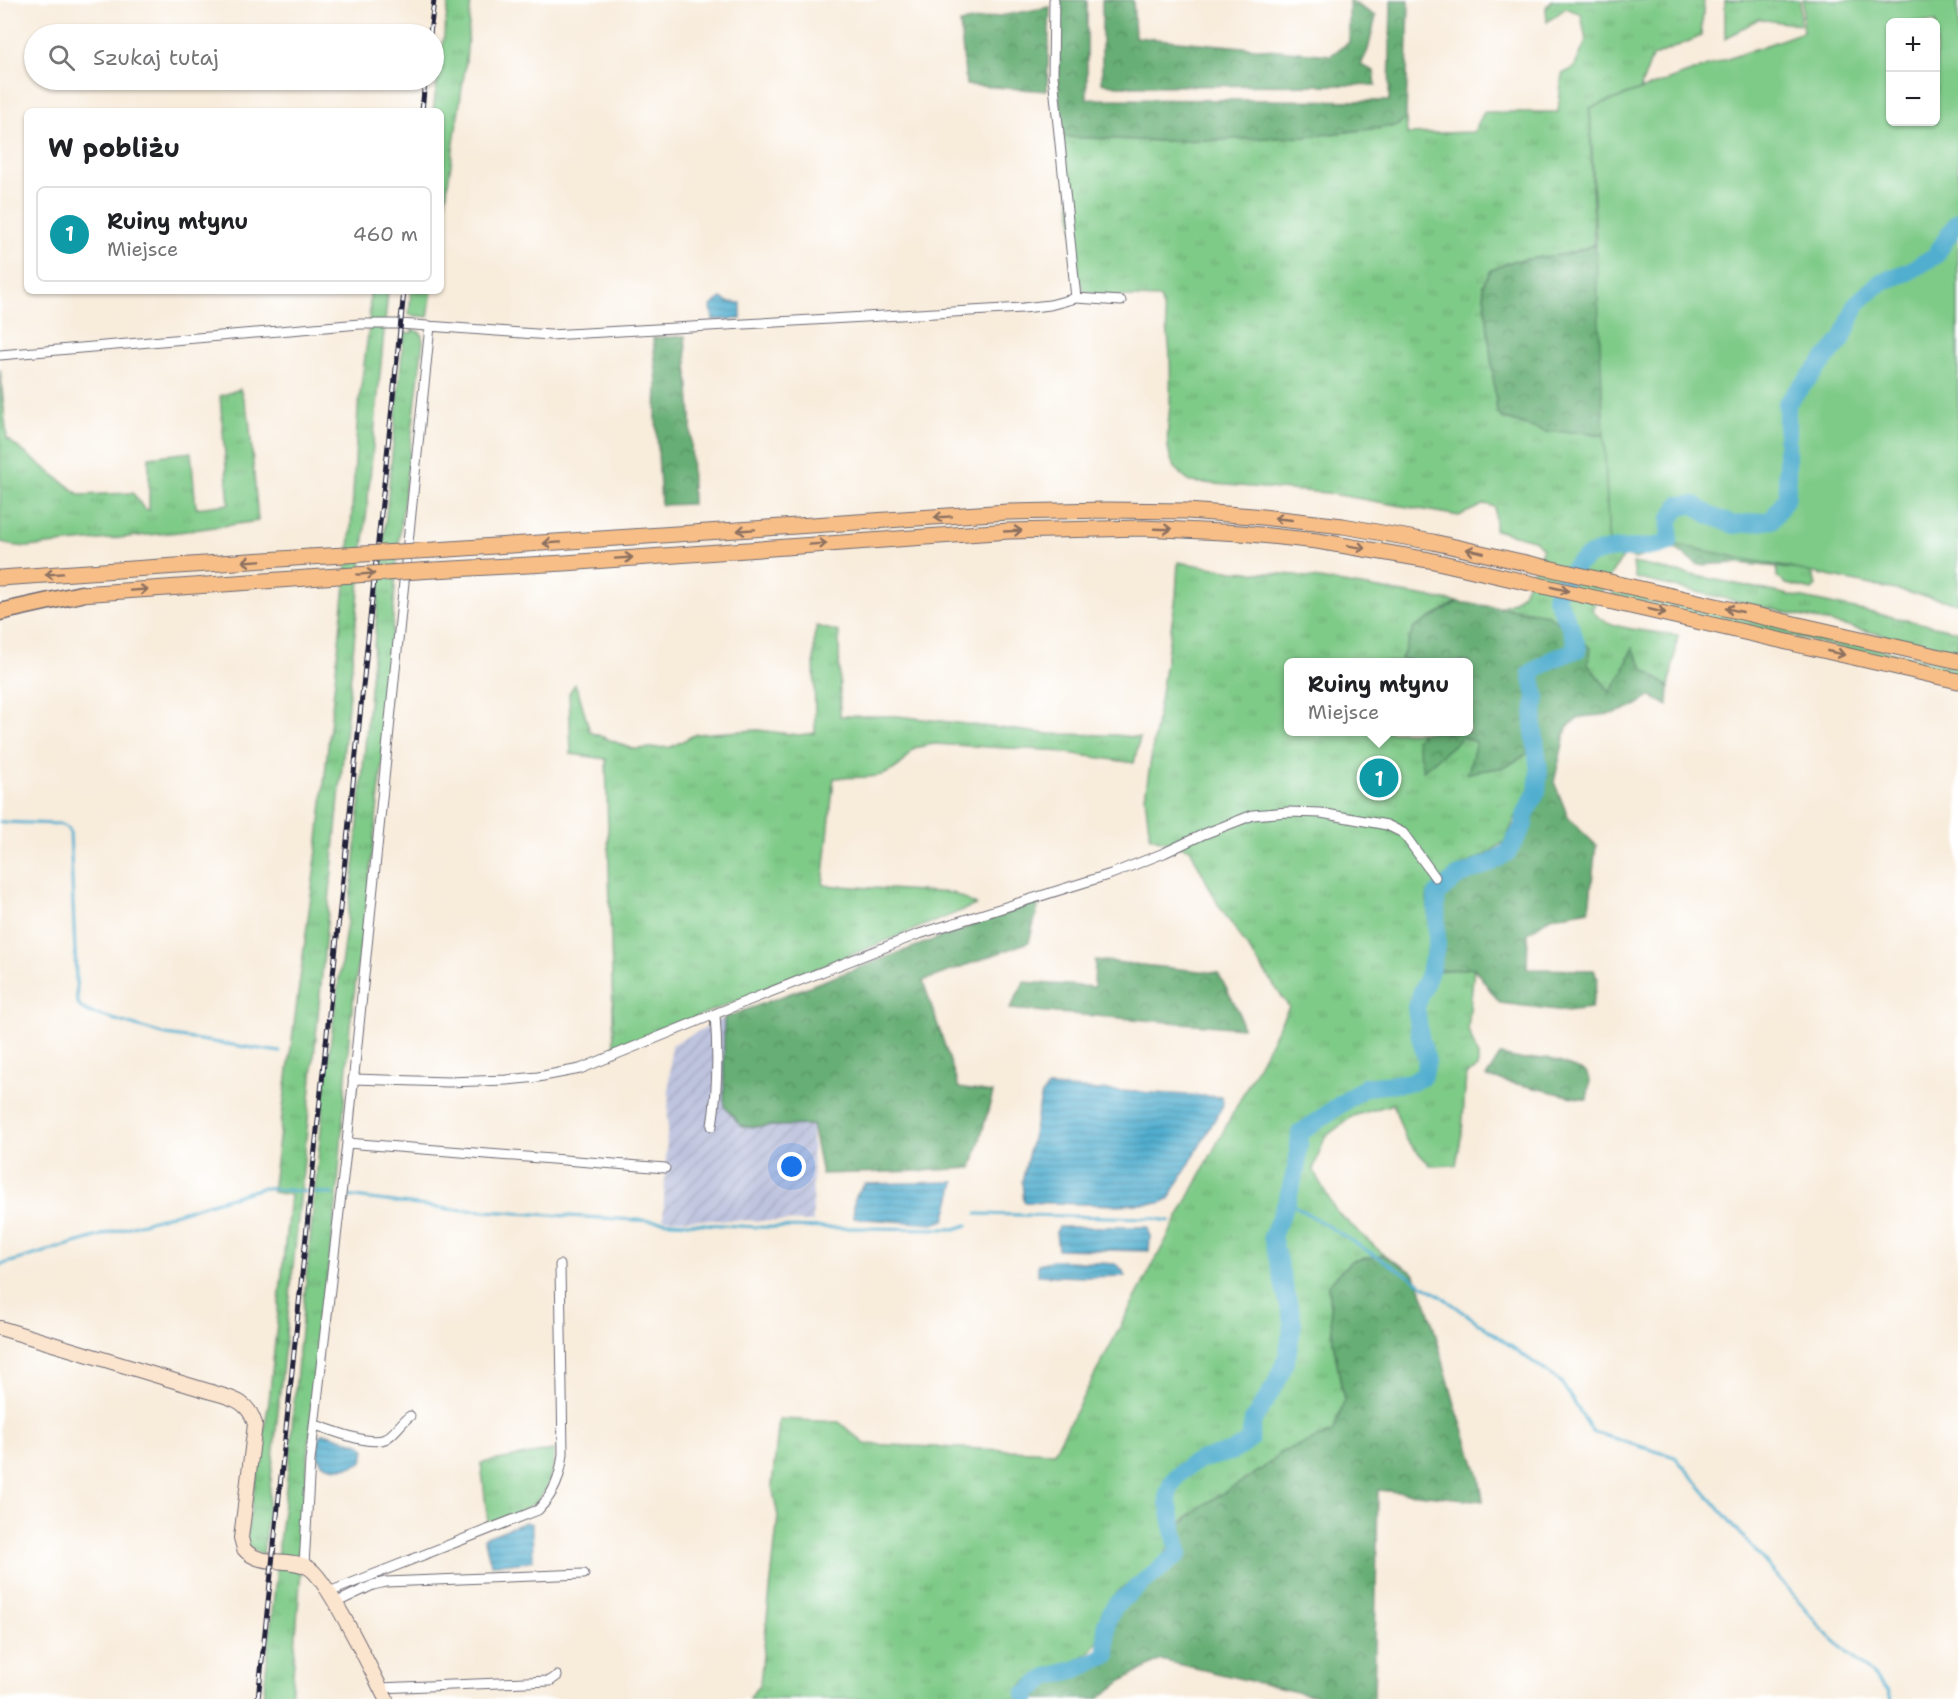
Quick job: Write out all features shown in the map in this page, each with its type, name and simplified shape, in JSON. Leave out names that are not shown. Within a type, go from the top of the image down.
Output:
[{"type":"highway","points":[[0,599],[81,594]]},
{"type":"highway","points":[[0,612],[81,594]]},
{"type":"main road","points":[[0,578],[1008,512],[1187,511],[1297,520],[1410,538],[1958,662]]},
{"type":"main road","points":[[81,594],[577,562],[986,532],[1134,528],[1241,533],[1317,541],[1429,560],[1958,681]]},
{"type":"street","points":[[1054,0],[1053,76],[1076,298]]},
{"type":"street","points":[[0,355],[360,324],[430,326],[550,335],[1023,308],[1076,298],[1121,301]]},
{"type":"street","points":[[304,1565],[305,1517],[347,1143],[430,326]]},
{"type":"street","points":[[353,1079],[448,1082],[538,1077],[580,1068],[916,936],[1111,874],[1253,815],[1288,812],[1321,813],[1387,825],[1403,833],[1435,877]]},
{"type":"street","points":[[712,1126],[718,1093],[715,1014]]},
{"type":"street","points":[[347,1143],[665,1168]]},
{"type":"street","points":[[332,1598],[538,1510],[550,1497],[557,1482],[563,1454],[560,1264]]},
{"type":"street","points":[[0,1328],[237,1400],[245,1405],[252,1412],[255,1424],[242,1538],[243,1549],[262,1560],[304,1565],[315,1572],[332,1598],[383,1693],[550,1682],[556,1676]]},
{"type":"street","points":[[315,1425],[352,1436],[378,1440],[391,1435],[410,1416]]},
{"type":"street","points":[[332,1598],[386,1582],[584,1574]]},
{"type":"shaded area","points":[[724,1018],[724,1107],[743,1127],[812,1125],[813,1222],[663,1219],[671,1045]]},
{"type":"green space","points":[[449,0],[471,0],[466,61],[444,211],[444,108],[433,108],[436,90],[444,90],[444,35]]},
{"type":"green space","points":[[1059,0],[1087,0],[1087,99],[1389,101],[1391,0],[1409,0],[1406,119],[1396,126],[1304,137],[1164,141],[1063,137],[1058,88]]},
{"type":"green space","points":[[1102,0],[1133,0],[1135,37],[1331,55],[1349,42],[1349,0],[1376,16],[1368,50],[1361,65],[1374,71],[1376,85],[1117,86],[1102,83]]},
{"type":"green space","points":[[1552,0],[1704,0],[1701,36],[1652,57],[1640,90],[1590,108],[1594,245],[1567,254],[1513,261],[1483,285],[1497,411],[1502,418],[1613,437],[1626,554],[1614,569],[1592,609],[1597,616],[1617,626],[1678,635],[1669,687],[1644,669],[1632,649],[1623,673],[1610,693],[1547,614],[1500,607],[1513,602],[1523,593],[1543,548],[1533,540],[1495,530],[1495,507],[1485,504],[1459,516],[1327,493],[1190,482],[1182,476],[1172,462],[1168,447],[1170,350],[1160,298],[1101,296],[1084,291],[1079,280],[1063,137],[1164,141],[1304,137],[1396,126],[1406,119],[1407,134],[1474,132],[1484,112],[1558,112],[1562,74],[1574,68],[1586,41],[1581,14],[1566,8],[1547,22],[1546,7]]},
{"type":"green space","points":[[1725,0],[1800,0],[1800,25],[1758,19],[1725,39]]},
{"type":"green space","points":[[1803,0],[1958,0],[1958,603],[1679,545],[1635,559],[1609,550],[1590,108],[1803,32]]},
{"type":"green space","points":[[1050,7],[1047,91],[966,85],[960,23]]},
{"type":"green space","points":[[1594,245],[1796,569],[1738,563],[1698,565],[1665,541],[1613,437],[1583,432],[1546,432],[1502,418],[1497,411],[1483,285],[1491,270],[1513,261],[1567,254]]},
{"type":"green space","points":[[370,294],[388,294],[302,1181],[263,1555],[246,1545],[246,1538],[269,1401],[290,1195],[272,1192],[317,850],[351,528],[358,409],[369,327]]},
{"type":"green space","points":[[411,294],[432,294],[428,317],[409,315]]},
{"type":"green space","points":[[412,329],[421,333],[423,341],[397,557],[385,741],[350,1025],[337,1198],[318,1348],[300,1546],[297,1556],[293,1559],[277,1557],[291,1448],[327,1068],[354,869],[404,333],[412,333]]},
{"type":"green space","points":[[685,336],[691,416],[692,504],[661,505],[656,417],[657,382],[653,338]]},
{"type":"green space","points":[[0,369],[7,439],[80,495],[133,493],[144,509],[149,510],[149,457],[191,452],[196,508],[229,504],[220,396],[240,389],[249,417],[258,521],[179,532],[27,547],[9,545],[0,541]]},
{"type":"green space","points":[[1178,562],[1233,571],[1295,575],[1457,602],[1414,628],[1401,658],[1284,658],[1284,736],[1419,736],[1416,740],[1424,769],[1463,737],[1476,742],[1469,772],[1505,767],[1530,750],[1534,771],[1529,788],[1505,841],[1486,855],[1453,870],[1434,887],[1427,897],[1430,945],[1411,1009],[1421,1065],[1413,1076],[1363,1084],[1302,1126],[1295,1136],[1287,1190],[1267,1246],[1286,1320],[1284,1341],[1275,1376],[1252,1411],[1246,1426],[1246,1437],[1229,1448],[1190,1461],[1174,1473],[1165,1491],[1171,1534],[1166,1552],[1152,1567],[1111,1598],[1105,1611],[1099,1639],[1090,1651],[1067,1665],[1025,1682],[1020,1687],[1019,1699],[749,1699],[760,1683],[778,1516],[772,1486],[779,1419],[839,1422],[865,1444],[1054,1452],[1289,1007],[1219,906],[1190,849],[1150,837],[1145,797],[1176,596]]},
{"type":"green space","points":[[1633,563],[1958,631],[1958,652],[1635,578]]},
{"type":"green space","points":[[1777,567],[1796,569],[1807,567],[1814,577],[1816,586],[1812,590],[1786,584],[1777,577]]},
{"type":"green space","points":[[1616,589],[1958,667],[1958,675],[1612,595]]},
{"type":"green space","points":[[1457,602],[1547,614],[1591,648],[1588,664],[1610,692],[1623,673],[1632,648],[1644,669],[1669,687],[1668,706],[1651,696],[1632,708],[1611,714],[1581,717],[1567,727],[1554,782],[1569,819],[1596,845],[1589,910],[1551,917],[1528,933],[1527,969],[1594,970],[1598,979],[1591,1008],[1565,1011],[1500,1003],[1474,968],[1430,971],[1437,943],[1436,895],[1457,877],[1491,863],[1508,852],[1524,825],[1525,815],[1537,791],[1539,771],[1536,748],[1506,767],[1468,773],[1476,742],[1463,737],[1423,770],[1416,740],[1419,736],[1473,736],[1473,658],[1401,658],[1414,628]]},
{"type":"green space","points":[[817,626],[839,632],[840,716],[898,716],[1050,734],[1116,735],[1140,738],[1134,763],[1046,750],[934,744],[914,748],[906,759],[889,772],[870,777],[834,778],[823,885],[953,893],[976,905],[614,1050],[606,759],[571,754],[569,693],[575,684],[590,732],[633,749],[671,747],[696,734],[758,730],[798,735],[815,733],[814,637]]},
{"type":"green space","points":[[1040,900],[1029,942],[923,981],[959,1088],[993,1093],[972,1168],[822,1174],[812,1125],[742,1127],[724,1106],[724,1018]]},
{"type":"green space","points":[[1095,960],[1218,973],[1239,1012],[1242,1028],[1010,1009],[1024,982],[1094,987]]},
{"type":"green space","points":[[1474,968],[1468,1029],[1478,1056],[1478,1068],[1466,1075],[1462,1133],[1456,1165],[1431,1166],[1406,1140],[1393,1104],[1353,1116],[1325,1137],[1313,1170],[1336,1211],[1384,1255],[1351,1261],[1328,1285],[1333,1340],[1344,1401],[1333,1432],[1282,1452],[1261,1470],[1200,1507],[1177,1526],[1172,1493],[1179,1478],[1193,1466],[1206,1460],[1235,1453],[1254,1440],[1257,1421],[1280,1385],[1291,1358],[1296,1323],[1276,1237],[1302,1168],[1305,1135],[1358,1095],[1417,1083],[1428,1076],[1431,1062],[1424,1037],[1421,1009],[1435,974],[1437,971]]},
{"type":"green space","points":[[1500,1055],[1525,1060],[1548,1058],[1586,1072],[1590,1080],[1587,1100],[1486,1077]]},
{"type":"green space","points":[[1384,1255],[1414,1273],[1428,1307],[1456,1408],[1479,1476],[1483,1501],[1378,1490],[1374,1699],[1327,1699],[1161,1660],[1125,1679],[1098,1699],[1027,1699],[1025,1694],[1047,1677],[1077,1669],[1107,1655],[1106,1623],[1115,1605],[1178,1553],[1175,1531],[1200,1507],[1261,1470],[1282,1452],[1333,1432],[1344,1401],[1333,1340],[1328,1285],[1351,1261]]},
{"type":"green space","points":[[554,1450],[554,1461],[546,1489],[534,1504],[517,1513],[488,1523],[481,1463]]},
{"type":"green space","points":[[277,1567],[301,1570],[291,1699],[263,1699]]},
{"type":"water","points":[[722,298],[728,302],[741,303],[741,319],[713,320],[711,306]]},
{"type":"water","points":[[1048,1087],[1222,1097],[1223,1105],[1169,1199],[1160,1203],[1115,1205],[1024,1202],[1022,1182],[1042,1094]]},
{"type":"water","points":[[955,1182],[945,1220],[933,1224],[853,1218],[855,1196],[865,1184]]},
{"type":"water","points":[[1059,1227],[1148,1227],[1149,1251],[1058,1249],[1056,1232]]},
{"type":"water","points":[[1053,1260],[1115,1264],[1123,1270],[1125,1276],[1038,1275],[1038,1264]]},
{"type":"water","points":[[324,1433],[362,1445],[365,1450],[363,1461],[344,1468],[323,1464],[318,1451],[320,1436]]},
{"type":"water","points":[[525,1522],[532,1524],[533,1560],[491,1564],[484,1538]]},
{"type":"waterway","points":[[1027,1699],[1025,1694],[1047,1677],[1077,1669],[1107,1655],[1106,1623],[1115,1605],[1179,1553],[1168,1503],[1168,1493],[1172,1483],[1190,1465],[1202,1459],[1231,1452],[1250,1439],[1253,1420],[1276,1384],[1287,1357],[1293,1323],[1272,1236],[1287,1201],[1297,1165],[1300,1133],[1365,1087],[1413,1082],[1424,1075],[1427,1061],[1420,1037],[1416,1007],[1430,971],[1437,944],[1436,895],[1457,877],[1491,863],[1508,852],[1524,825],[1525,815],[1537,791],[1539,771],[1533,724],[1536,697],[1531,673],[1551,660],[1578,649],[1571,628],[1555,596],[1563,582],[1579,563],[1596,553],[1669,542],[1670,520],[1679,505],[1695,505],[1709,515],[1734,525],[1772,520],[1787,497],[1787,403],[1842,340],[1857,303],[1881,282],[1908,272],[1935,256],[1958,221]]},
{"type":"waterway","points":[[0,822],[59,824],[70,831],[77,1001],[81,1008],[166,1035],[280,1052]]},
{"type":"waterway","points":[[0,1265],[262,1188],[332,1194]]},
{"type":"waterway","points":[[346,1196],[449,1209],[756,1227],[955,1229],[967,1225]]},
{"type":"waterway","points":[[1287,1201],[1441,1296],[1561,1382],[1593,1432],[1675,1457],[1825,1632],[1888,1690],[1891,1699]]},
{"type":"waterway","points":[[977,1214],[1151,1218],[1170,1221]]},
{"type":"railway","points":[[431,24],[434,0]]},
{"type":"railway","points":[[422,108],[424,90]]},
{"type":"railway","points":[[258,1699],[404,294]]},
{"type":"place","name":"Ruiny młynu","points":[[1379,778]]}]
